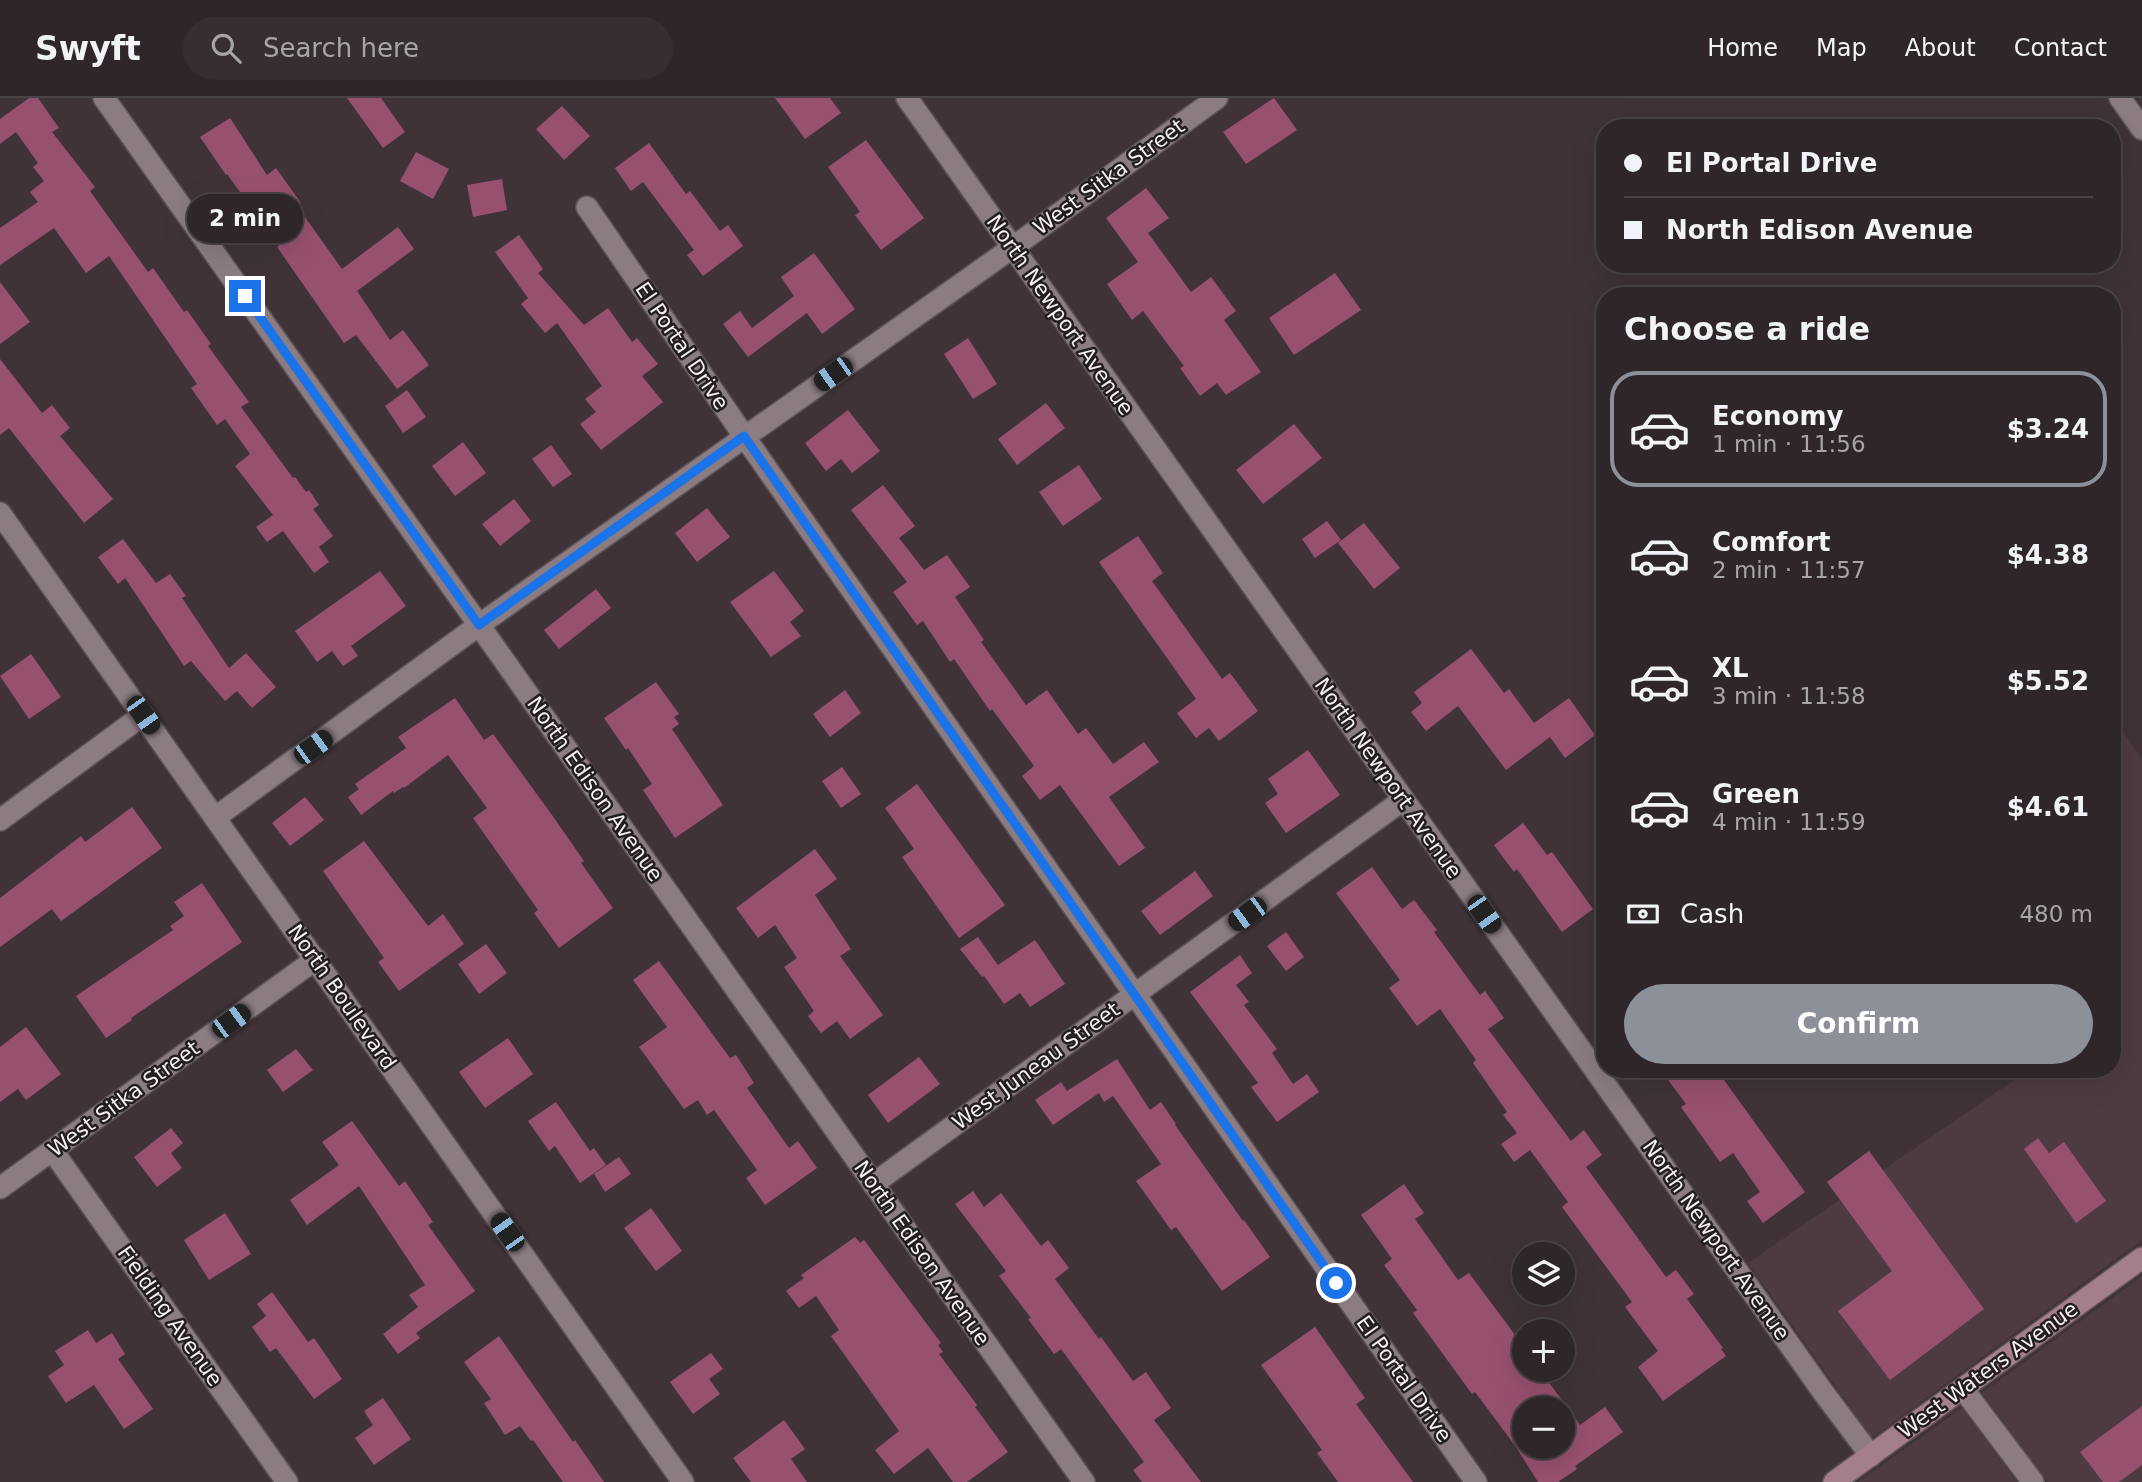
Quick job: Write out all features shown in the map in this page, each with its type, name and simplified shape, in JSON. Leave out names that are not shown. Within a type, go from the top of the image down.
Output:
[{"type":"main road","name":"West Waters Avenue","points":[[1834,1482],[2142,1258]]},
{"type":"street","name":"North Edison Avenue","points":[[104,98],[1084,1482]]},
{"type":"street","name":"North Newport Avenue","points":[[907,98],[1596,1071]]},
{"type":"street","name":"West Sitka Street","points":[[216,817],[479,625],[1012,248],[1217,98]]},
{"type":"street","points":[[2120,98],[2142,129]]},
{"type":"street","name":"El Portal Drive","points":[[587,207],[744,436],[1476,1482]]},
{"type":"street","name":"North Boulevard","points":[[0,513],[683,1482]]},
{"type":"street","points":[[0,820],[143,715]]},
{"type":"street","name":"West Juneau Street","points":[[873,1184],[1404,800]]},
{"type":"street","name":"West Sitka Street","points":[[0,1188],[316,959]]},
{"type":"street","name":"North Newport Avenue","points":[[1601,1078],[1871,1456]]},
{"type":"street","name":"Fielding Avenue","points":[[52,1150],[287,1482]]},
{"type":"street","points":[[1963,1389],[2033,1482]]},
{"type":"shaded area","points":[[2121,729],[2142,759],[2142,1240],[1872,1438],[1748,1263],[2017,1078],[2121,1078]]},
{"type":"shaded area","points":[[2142,1276],[2142,1482],[2048,1482],[1982,1393]]},
{"type":"shaded area","points":[[1962,1408],[2017,1482],[1858,1482]]},
{"type":"building","points":[[29,98],[38,98],[59,128],[52,132],[95,187],[90,191],[148,272],[153,268],[184,312],[187,310],[211,344],[208,346],[249,402],[241,407],[293,478],[295,477],[306,492],[309,490],[319,505],[313,509],[333,536],[319,547],[329,562],[314,573],[283,531],[267,542],[256,527],[273,515],[235,466],[250,454],[225,419],[217,425],[191,388],[197,384],[109,256],[86,273],[54,228],[0,265],[0,228],[38,202],[30,192],[44,181],[33,167],[38,163],[16,132],[0,144],[0,119]]},
{"type":"building","points":[[347,98],[381,98],[405,132],[383,148]]},
{"type":"building","points":[[775,98],[830,98],[841,113],[805,139]]},
{"type":"building","points":[[1274,98],[1297,130],[1246,164],[1223,132]]},
{"type":"building","points":[[562,106],[590,136],[564,160],[536,129]]},
{"type":"building","points":[[230,118],[267,175],[276,168],[301,203],[297,206],[342,269],[398,227],[414,249],[357,291],[390,340],[403,330],[429,365],[397,389],[356,335],[344,343],[277,247],[279,246],[200,137]]},
{"type":"building","points":[[866,140],[924,218],[881,250],[855,215],[860,212],[828,167]]},
{"type":"building","points":[[649,143],[686,194],[690,191],[720,231],[728,225],[743,246],[703,276],[687,255],[694,250],[643,182],[631,191],[615,168]]},
{"type":"building","points":[[416,152],[449,169],[433,199],[400,181]]},
{"type":"building","points":[[502,179],[507,210],[473,217],[467,185]]},
{"type":"building","points":[[1146,188],[1169,218],[1148,233],[1191,292],[1211,277],[1236,311],[1224,320],[1261,372],[1226,395],[1217,383],[1200,396],[1180,368],[1184,366],[1143,311],[1132,320],[1107,284],[1138,262],[1106,218]]},
{"type":"building","points":[[519,235],[543,269],[538,273],[584,325],[608,308],[632,342],[637,338],[658,364],[642,376],[663,402],[601,450],[580,424],[596,412],[585,399],[602,386],[557,323],[545,333],[521,304],[528,298],[495,252]]},
{"type":"building","points":[[814,253],[855,309],[822,334],[807,313],[748,357],[723,324],[740,311],[752,328],[794,296],[781,277]]},
{"type":"building","points":[[1335,273],[1361,310],[1294,355],[1269,318]]},
{"type":"building","points":[[0,282],[30,322],[0,344]]},
{"type":"building","points":[[968,338],[997,384],[973,399],[944,354]]},
{"type":"building","points":[[0,359],[42,413],[52,405],[70,428],[60,436],[113,499],[84,523],[9,428],[0,435]]},
{"type":"building","points":[[407,390],[426,417],[403,433],[385,406]]},
{"type":"building","points":[[1046,403],[1065,428],[1017,465],[998,439]]},
{"type":"building","points":[[848,410],[880,451],[852,473],[841,459],[826,471],[805,443]]},
{"type":"building","points":[[1294,424],[1322,458],[1263,504],[1236,470]]},
{"type":"building","points":[[463,442],[486,473],[455,496],[432,466]]},
{"type":"building","points":[[551,445],[572,474],[553,487],[532,459]]},
{"type":"building","points":[[1079,465],[1102,499],[1063,526],[1039,492]]},
{"type":"building","points":[[883,485],[915,526],[899,538],[924,570],[947,555],[970,587],[955,597],[984,640],[981,642],[1026,705],[1047,690],[1078,734],[1086,728],[1113,764],[1144,742],[1159,762],[1109,797],[1145,848],[1119,866],[1060,785],[1040,800],[1022,776],[1034,766],[992,709],[990,711],[954,659],[950,662],[923,621],[917,625],[893,592],[907,582],[851,510]]},
{"type":"building","points":[[514,499],[531,521],[500,546],[482,524]]},
{"type":"building","points":[[707,508],[730,537],[697,562],[675,533]]},
{"type":"building","points":[[1327,521],[1341,540],[1315,558],[1302,539]]},
{"type":"building","points":[[1364,523],[1400,568],[1374,589],[1338,543]]},
{"type":"building","points":[[1138,536],[1163,573],[1152,581],[1222,679],[1230,673],[1258,711],[1219,741],[1209,728],[1196,738],[1177,713],[1196,699],[1099,562]]},
{"type":"building","points":[[123,539],[156,583],[170,574],[186,596],[182,598],[229,668],[246,653],[276,687],[252,708],[237,691],[225,701],[191,661],[184,666],[125,578],[118,584],[98,557]]},
{"type":"building","points":[[380,571],[406,606],[351,646],[358,656],[343,666],[332,651],[317,662],[295,631]]},
{"type":"building","points":[[774,571],[804,611],[790,622],[801,636],[771,657],[730,602]]},
{"type":"building","points":[[596,589],[611,608],[559,649],[544,630]]},
{"type":"building","points":[[1471,649],[1504,693],[1509,689],[1534,723],[1569,698],[1595,735],[1565,758],[1550,737],[1506,770],[1458,706],[1426,731],[1411,712],[1422,703],[1414,692]]},
{"type":"building","points":[[31,654],[61,697],[29,719],[0,676]]},
{"type":"building","points":[[656,682],[679,714],[674,717],[679,724],[672,729],[723,805],[675,838],[643,790],[652,784],[604,718]]},
{"type":"building","points":[[845,690],[861,713],[830,737],[813,714]]},
{"type":"building","points":[[455,698],[484,740],[493,734],[584,861],[581,863],[613,908],[559,948],[534,913],[538,910],[473,818],[487,808],[448,755],[404,788],[394,793],[393,791],[361,815],[348,797],[359,789],[355,784],[406,748],[398,737]]},
{"type":"building","points":[[1308,750],[1340,795],[1286,833],[1265,803],[1278,794],[1268,779]]},
{"type":"building","points":[[842,767],[861,794],[841,808],[822,781]]},
{"type":"building","points":[[917,784],[1005,905],[959,938],[902,857],[914,849],[885,808]]},
{"type":"building","points":[[305,797],[324,820],[290,846],[272,823]]},
{"type":"building","points":[[132,807],[162,848],[61,921],[52,909],[0,947],[0,898],[81,836],[85,842]]},
{"type":"building","points":[[1523,823],[1547,855],[1552,852],[1593,909],[1562,932],[1517,869],[1514,872],[1494,845]]},
{"type":"building","points":[[364,841],[428,926],[443,914],[464,944],[399,991],[378,962],[384,958],[323,871]]},
{"type":"building","points":[[815,849],[837,879],[815,895],[851,949],[840,956],[883,1015],[850,1039],[837,1021],[821,1033],[808,1016],[814,1011],[784,967],[797,958],[775,925],[758,938],[736,908]]},
{"type":"building","points":[[1372,867],[1402,909],[1414,900],[1480,995],[1485,991],[1504,1018],[1488,1029],[1571,1141],[1584,1130],[1602,1155],[1586,1167],[1666,1277],[1676,1270],[1694,1294],[1687,1299],[1726,1356],[1663,1401],[1638,1367],[1658,1351],[1625,1307],[1632,1302],[1562,1207],[1568,1202],[1530,1150],[1514,1162],[1501,1144],[1517,1133],[1503,1115],[1507,1112],[1473,1063],[1476,1060],[1440,1009],[1417,1026],[1389,988],[1400,980],[1336,893]]},
{"type":"building","points":[[1195,871],[1213,896],[1160,935],[1141,911]]},
{"type":"building","points":[[202,883],[242,942],[106,1038],[76,996],[173,930],[170,926],[184,916],[174,902]]},
{"type":"building","points":[[1286,932],[1304,957],[1286,971],[1267,946]]},
{"type":"building","points":[[978,937],[998,965],[1035,940],[1065,984],[1030,1007],[1020,993],[1004,1004],[960,949]]},
{"type":"building","points":[[486,944],[507,973],[479,994],[458,964]]},
{"type":"building","points":[[1240,955],[1252,973],[1236,985],[1249,1002],[1244,1005],[1277,1049],[1272,1053],[1293,1084],[1307,1074],[1319,1092],[1277,1122],[1251,1087],[1258,1083],[1190,992]]},
{"type":"building","points":[[659,961],[730,1058],[736,1055],[754,1083],[747,1088],[789,1148],[798,1141],[817,1168],[765,1205],[746,1178],[757,1170],[714,1110],[707,1115],[698,1100],[684,1109],[639,1047],[667,1027],[633,980]]},
{"type":"building","points":[[26,1027],[61,1074],[26,1100],[18,1089],[0,1102],[0,1047]]},
{"type":"building","points":[[508,1038],[533,1074],[485,1108],[459,1072]]},
{"type":"building","points":[[296,1049],[313,1070],[283,1092],[267,1070]]},
{"type":"building","points":[[919,1057],[940,1084],[888,1123],[868,1095]]},
{"type":"building","points":[[1117,1059],[1150,1110],[1161,1102],[1270,1257],[1222,1291],[1176,1227],[1171,1230],[1136,1181],[1161,1164],[1113,1096],[1104,1102],[1099,1093],[1053,1125],[1035,1100],[1061,1082],[1067,1091]]},
{"type":"building","points":[[1667,1078],[1723,1078],[1805,1192],[1763,1223],[1747,1201],[1760,1192],[1733,1153],[1720,1162],[1681,1107],[1686,1104]]},
{"type":"building","points":[[556,1102],[590,1151],[594,1148],[606,1165],[580,1183],[555,1146],[549,1151],[528,1121]]},
{"type":"building","points":[[352,1121],[399,1186],[405,1181],[433,1222],[428,1225],[475,1291],[416,1333],[420,1338],[398,1354],[383,1334],[418,1307],[409,1295],[425,1285],[359,1186],[307,1225],[290,1200],[339,1165],[322,1142]]},
{"type":"building","points":[[171,1128],[183,1143],[171,1153],[182,1168],[157,1187],[134,1157]]},
{"type":"building","points":[[2038,1138],[2049,1153],[2064,1142],[2106,1201],[2076,1223],[2024,1149]]},
{"type":"building","points":[[1869,1151],[1984,1309],[1890,1380],[1838,1311],[1892,1271],[1827,1182]]},
{"type":"building","points":[[619,1157],[631,1174],[605,1192],[594,1174]]},
{"type":"building","points":[[1404,1184],[1424,1213],[1415,1219],[1458,1280],[1469,1273],[1512,1331],[1512,1382],[1549,1382],[1559,1396],[1512,1396],[1512,1442],[1475,1392],[1472,1394],[1413,1313],[1417,1310],[1384,1265],[1392,1259],[1361,1215]]},
{"type":"building","points":[[973,1191],[984,1207],[1001,1193],[1041,1246],[1048,1240],[1069,1268],[1055,1279],[1133,1381],[1146,1372],[1171,1408],[1154,1420],[1201,1482],[1142,1482],[1133,1470],[1144,1462],[1061,1349],[1054,1354],[1028,1319],[1031,1318],[999,1276],[1006,1271],[955,1204]]},
{"type":"building","points":[[651,1208],[682,1251],[656,1271],[624,1228]]},
{"type":"building","points":[[225,1213],[251,1254],[209,1280],[184,1240]]},
{"type":"building","points":[[855,1237],[860,1243],[864,1240],[941,1343],[938,1345],[943,1352],[939,1354],[1008,1452],[967,1482],[953,1482],[928,1448],[894,1474],[875,1450],[899,1431],[831,1336],[839,1330],[816,1296],[799,1308],[786,1291],[804,1278],[801,1275]]},
{"type":"building","points":[[272,1292],[308,1342],[314,1338],[342,1379],[314,1399],[276,1348],[270,1352],[252,1327],[266,1316],[257,1304]]},
{"type":"building","points":[[1315,1327],[1365,1398],[1356,1404],[1413,1482],[1338,1482],[1317,1453],[1322,1450],[1261,1365]]},
{"type":"building","points":[[88,1330],[96,1343],[112,1333],[125,1354],[118,1359],[153,1409],[124,1429],[94,1385],[66,1403],[48,1376],[64,1365],[55,1351]]},
{"type":"building","points":[[499,1336],[604,1482],[563,1482],[520,1426],[505,1435],[484,1403],[491,1399],[464,1362]]},
{"type":"building","points":[[711,1353],[723,1369],[709,1379],[720,1394],[693,1414],[670,1382]]},
{"type":"building","points":[[383,1398],[411,1439],[374,1465],[355,1438],[373,1425],[364,1411]]},
{"type":"building","points":[[2142,1406],[2142,1465],[2119,1482],[2103,1482],[2080,1452]]},
{"type":"building","points":[[1605,1407],[1623,1432],[1575,1466],[1577,1469],[1558,1482],[1538,1482],[1524,1459],[1575,1459],[1575,1418],[1580,1425]]},
{"type":"building","points":[[784,1420],[805,1449],[791,1459],[807,1482],[751,1482],[733,1458]]},
{"type":"route","points":[[245,296],[479,625],[744,436],[1336,1283]]}]
